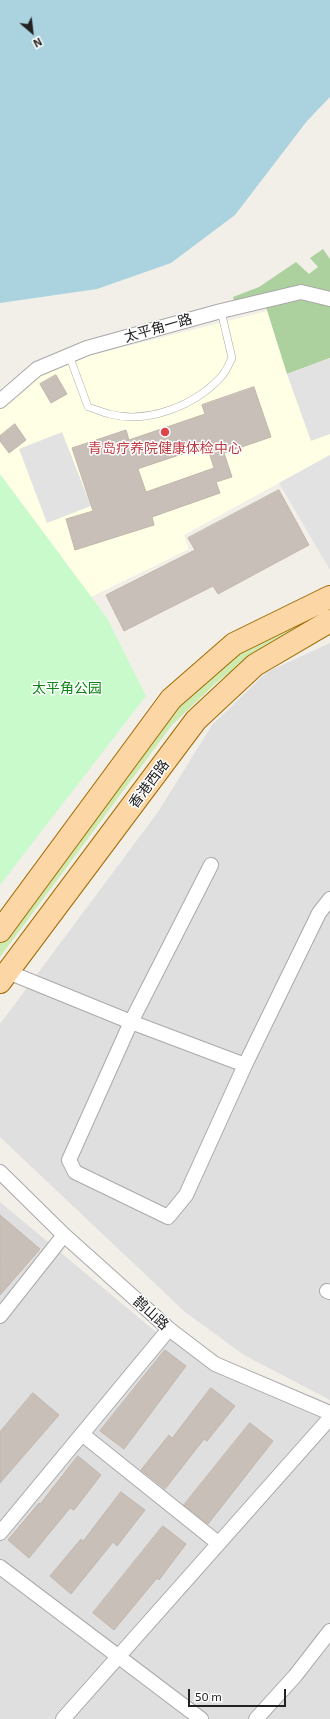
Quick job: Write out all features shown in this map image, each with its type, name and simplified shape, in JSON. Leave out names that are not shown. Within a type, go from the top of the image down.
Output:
[{"type":"main road","points":[[0,931],[171,699],[234,644],[330,597]]},
{"type":"main road","name":"香港西路","points":[[4,977],[196,720],[256,665],[330,621]]},
{"type":"street","name":"太平角一路","points":[[0,402],[37,369],[88,348],[221,311],[301,292],[330,300]]},
{"type":"street","points":[[210,865],[131,1022],[69,1160],[75,1172],[168,1217],[186,1195],[245,1065],[320,913],[330,899]]},
{"type":"street","points":[[4,977],[131,1022],[245,1065]]},
{"type":"street","name":"鹊山路","points":[[0,1172],[64,1235],[169,1329],[215,1364],[330,1413]]},
{"type":"street","points":[[0,1316],[64,1235]]},
{"type":"street","points":[[0,1533],[169,1329]]},
{"type":"street","points":[[63,1719],[330,1418]]},
{"type":"street","points":[[82,1434],[218,1543]]},
{"type":"street","points":[[0,1567],[117,1657],[202,1719]]},
{"type":"street","points":[[256,1719],[294,1676],[330,1631]]},
{"type":"lane","points":[[69,355],[88,407],[109,414],[132,417],[152,416],[179,407],[201,394],[222,376],[232,358],[221,311]]},
{"type":"shaded area","name":"青岛疗养院健康体检中心","points":[[299,303],[330,307],[330,455],[184,535],[189,549],[91,597],[0,474],[0,409],[39,376],[92,355]]},
{"type":"shaded area","points":[[330,358],[330,434],[311,441],[287,374]]},
{"type":"shaded area","points":[[62,432],[91,506],[47,523],[19,449]]},
{"type":"shaded area","points":[[330,455],[330,570],[279,483]]},
{"type":"shaded area","points":[[330,643],[330,1400],[244,1355],[185,1312],[0,1137],[0,1024],[158,812],[212,725],[267,672]]},
{"type":"shaded area","points":[[0,1202],[162,1337],[169,1329],[215,1364],[330,1410],[330,1719],[0,1719]]},
{"type":"green space","points":[[323,249],[330,259],[330,296],[235,304],[233,297],[259,287],[296,262],[309,274],[318,267],[310,258]]},
{"type":"green space","points":[[303,297],[330,303],[330,358],[287,374],[265,304]]},
{"type":"green space","name":"太平角公园","points":[[0,474],[107,618],[146,696],[0,885]]},
{"type":"green space","points":[[305,615],[310,622],[267,645],[217,682],[172,725],[0,957],[0,942],[164,721],[212,675],[263,637]]},
{"type":"water","points":[[0,0],[330,0],[330,97],[307,121],[235,215],[171,263],[97,289],[0,303]]},
{"type":"building","points":[[56,375],[67,394],[51,403],[40,384]]},
{"type":"building","points":[[254,387],[271,437],[224,453],[232,477],[216,482],[220,493],[152,517],[154,525],[75,550],[66,519],[93,511],[72,448],[126,430],[129,440],[205,414],[202,405]],"holes":[[[207,446],[214,468],[146,492],[138,469]]]},
{"type":"building","points":[[15,424],[26,440],[9,453],[0,441],[0,436]]},
{"type":"building","points":[[279,490],[309,545],[218,594],[213,586],[124,631],[106,595],[195,550],[188,538]]},
{"type":"building","points":[[0,1215],[40,1249],[0,1295]]},
{"type":"building","points":[[165,1350],[186,1366],[124,1449],[100,1431]]},
{"type":"building","points":[[211,1388],[235,1406],[207,1441],[204,1439],[165,1489],[141,1470],[169,1435],[172,1438]]},
{"type":"building","points":[[33,1393],[59,1415],[0,1483],[0,1432]]},
{"type":"building","points":[[250,1423],[273,1441],[208,1524],[184,1505]]},
{"type":"building","points":[[78,1456],[101,1475],[74,1510],[70,1508],[29,1558],[8,1540],[39,1503],[40,1504]]},
{"type":"building","points":[[121,1492],[145,1510],[117,1546],[113,1542],[71,1594],[50,1576],[81,1539],[83,1541]]},
{"type":"building","points":[[163,1526],[186,1544],[159,1580],[157,1578],[114,1630],[93,1613]]},
{"type":"place","name":"青岛疗养院健康体检中心","points":[[165,432]]}]
